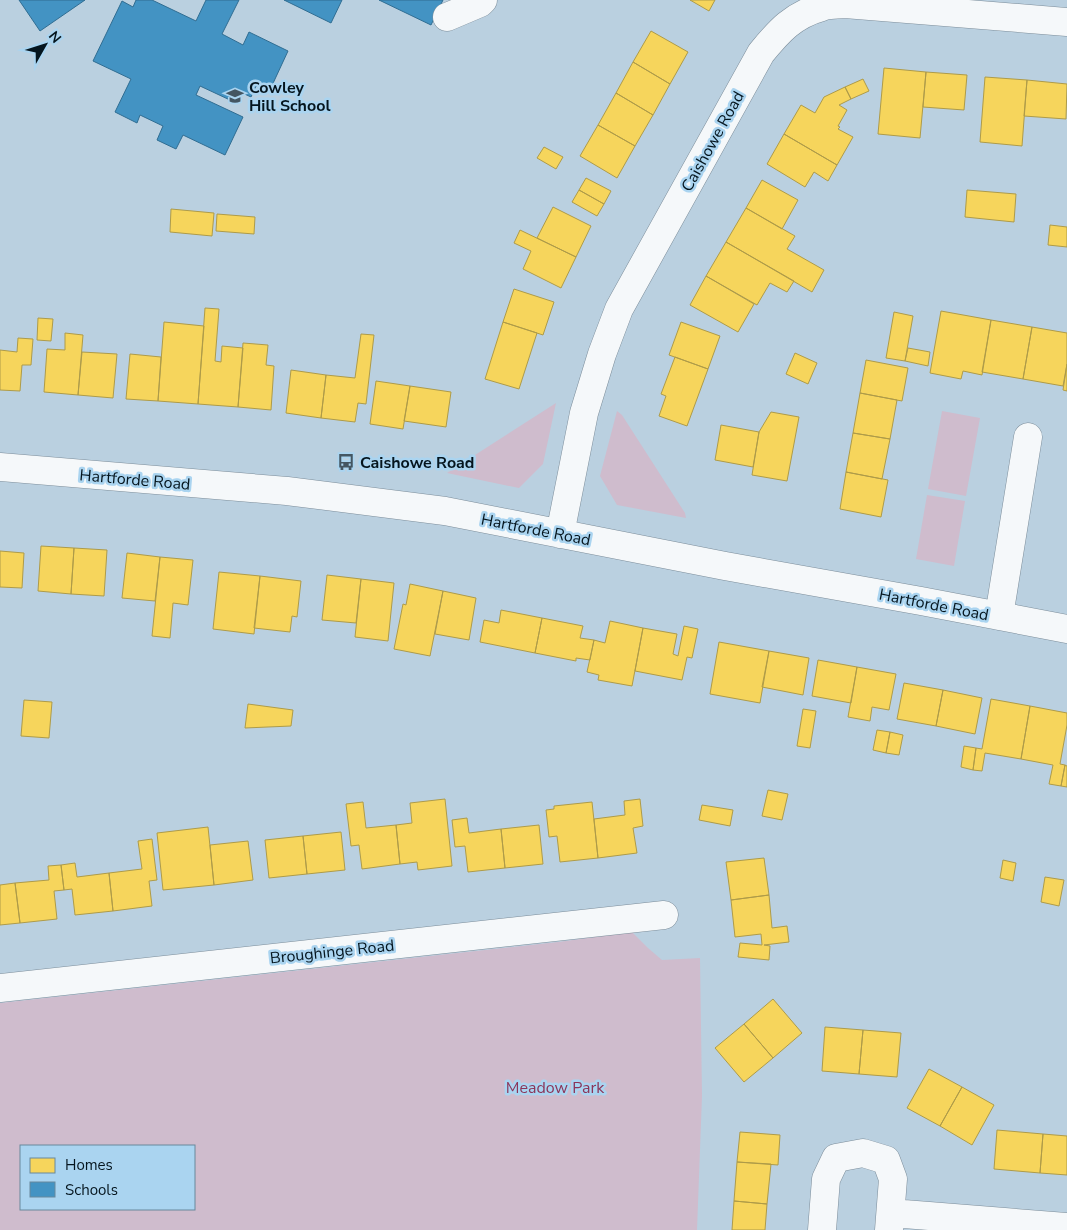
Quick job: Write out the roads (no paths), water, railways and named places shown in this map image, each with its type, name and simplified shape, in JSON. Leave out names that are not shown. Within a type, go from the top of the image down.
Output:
[{"type":"street","points":[[447,17],[483,0]]},
{"type":"street","name":"Caishowe Road","points":[[560,534],[584,413],[602,354],[619,309],[761,53],[780,30],[802,14],[824,6],[845,4],[1067,22]]},
{"type":"street","points":[[999,616],[1028,437]]},
{"type":"street","name":"Hartforde Road","points":[[0,468],[287,491],[445,511],[725,566],[1067,629]]},
{"type":"street","name":"Broughinge Road","points":[[0,988],[664,915]]},
{"type":"street","points":[[822,1230],[826,1179],[836,1158],[863,1154],[886,1160],[893,1178],[890,1222],[1067,1227]]},
{"type":"place","name":"Cowley Hill School","points":[[235,96]]},
{"type":"place","name":"Caishowe Road","points":[[346,462]]},
{"type":"park label","name":"Meadow Park","points":[[555,1087]]}]
